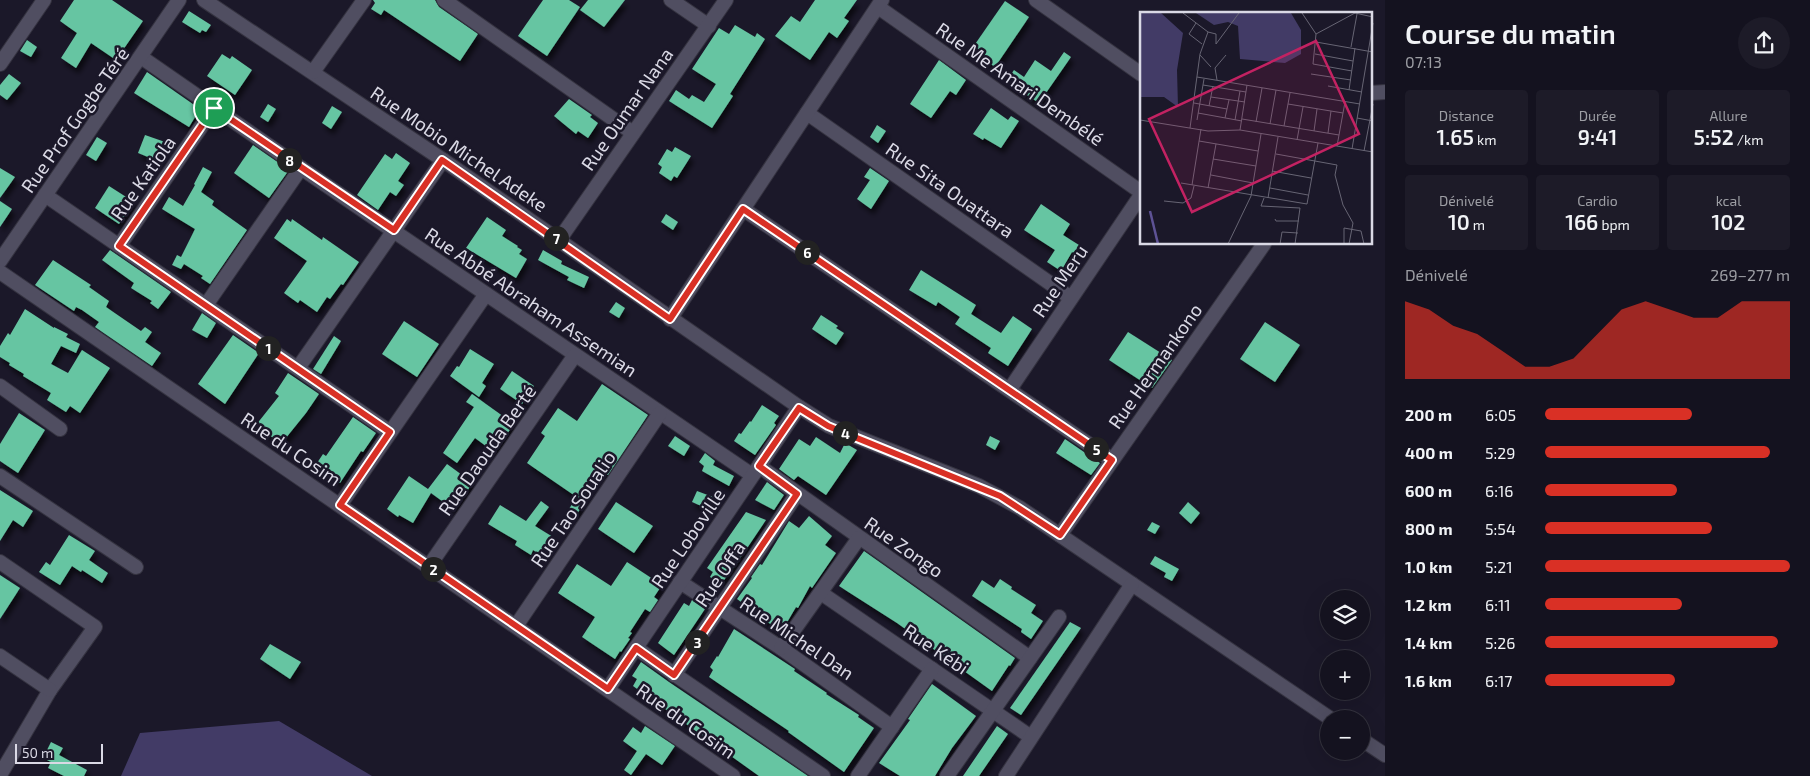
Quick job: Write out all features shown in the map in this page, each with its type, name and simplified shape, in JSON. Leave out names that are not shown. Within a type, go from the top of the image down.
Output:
[{"type":"street","points":[[0,64],[44,0]]},
{"type":"street","name":"Rue Prof Gogbe Téré","points":[[0,261],[180,0]]},
{"type":"street","name":"Rue Mobio Michel Adeke","points":[[204,0],[560,240],[799,408],[828,426],[1000,496],[1320,712]]},
{"type":"street","points":[[313,72],[364,0]]},
{"type":"street","points":[[444,0],[633,133]]},
{"type":"street","points":[[671,0],[708,26]]},
{"type":"street","name":"Rue Oumar Nana","points":[[560,240],[726,0]]},
{"type":"street","points":[[1036,0],[1140,73]]},
{"type":"street","points":[[670,319],[880,3]]},
{"type":"street","name":"Rue Me Amari Dembélé","points":[[880,3],[1140,193]]},
{"type":"street","name":"Rue Abbé Abraham Assemian","points":[[141,57],[660,413],[755,470]]},
{"type":"street","points":[[1372,93],[1385,92]]},
{"type":"street","name":"Rue Katiola","points":[[119,246],[214,108]]},
{"type":"street","name":"Rue Sita Ouattara","points":[[807,113],[1071,298]]},
{"type":"street","points":[[298,368],[442,160]]},
{"type":"street","points":[[206,305],[301,168]]},
{"type":"street","points":[[45,195],[390,432]]},
{"type":"street","name":"Rue Meru","points":[[1010,389],[1140,195]]},
{"type":"street","points":[[743,209],[1112,460]]},
{"type":"street","name":"Rue Hermankono","points":[[1060,535],[1263,245]]},
{"type":"street","name":"Rue du Cosim","points":[[0,272],[732,776]]},
{"type":"street","points":[[340,505],[486,294]]},
{"type":"street","name":"Rue Daouda Berté","points":[[429,566],[575,355]]},
{"type":"street","points":[[0,386],[60,429]]},
{"type":"street","name":"Rue Loboville","points":[[608,689],[755,470],[799,408]]},
{"type":"street","name":"Rue Tao Soualio","points":[[516,626],[660,413]]},
{"type":"street","name":"Rue Zongo","points":[[755,470],[797,494],[1030,658]]},
{"type":"street","points":[[0,476],[136,567]]},
{"type":"street","name":"Rue Offa","points":[[674,675],[797,494]]},
{"type":"street","points":[[781,648],[859,538]]},
{"type":"street","points":[[0,562],[94,627],[50,690],[1,770]]},
{"type":"street","name":"Rue Michel Dan","points":[[680,582],[781,648],[892,726]]},
{"type":"street","points":[[1006,776],[1132,584]]},
{"type":"street","name":"Rue Kébi","points":[[821,593],[1031,737]]},
{"type":"street","points":[[947,776],[1059,617]]},
{"type":"street","points":[[636,648],[823,776]]},
{"type":"street","points":[[0,656],[50,690]]},
{"type":"street","points":[[858,776],[932,669]]},
{"type":"street","points":[[1370,745],[1385,755]]},
{"type":"shaded area","points":[[279,721],[372,776],[121,776],[140,733]]},
{"type":"building","points":[[74,0],[112,0],[143,21],[116,60],[91,43],[76,68],[61,58],[77,33],[60,21]]},
{"type":"building","points":[[373,0],[435,0],[439,7],[478,34],[460,61],[384,10],[381,15],[371,9],[375,3]]},
{"type":"building","points":[[543,0],[569,0],[580,7],[547,56],[518,36]]},
{"type":"building","points":[[588,0],[625,0],[604,27],[580,10]]},
{"type":"building","points":[[815,0],[857,0],[844,18],[849,21],[837,38],[829,32],[810,60],[775,36],[791,16],[800,22]]},
{"type":"building","points":[[1005,1],[1029,17],[995,67],[971,50]]},
{"type":"building","points":[[189,11],[211,25],[206,32],[202,30],[200,33],[182,22]]},
{"type":"building","points":[[735,25],[755,37],[757,33],[765,39],[730,94],[733,96],[712,128],[669,101],[676,90],[689,99],[692,95],[704,102],[716,84],[692,69],[719,28],[729,34]]},
{"type":"building","points":[[27,40],[37,47],[31,57],[20,51]]},
{"type":"building","points":[[1064,52],[1071,57],[1039,103],[1006,81],[1014,70],[1024,77],[1035,60],[1051,71]]},
{"type":"building","points":[[222,54],[230,59],[232,56],[252,70],[235,95],[207,76]]},
{"type":"building","points":[[939,60],[966,80],[956,95],[950,91],[931,118],[910,104]]},
{"type":"building","points":[[147,72],[200,109],[189,127],[134,93]]},
{"type":"building","points":[[9,74],[21,83],[7,100],[0,95],[0,85]]},
{"type":"building","points":[[569,99],[592,115],[590,117],[598,123],[588,138],[578,131],[576,134],[554,116]]},
{"type":"building","points":[[268,104],[276,109],[268,122],[260,117]]},
{"type":"building","points":[[332,106],[342,112],[331,129],[322,123]]},
{"type":"building","points":[[991,108],[1008,120],[1011,116],[1019,121],[1001,148],[973,134]]},
{"type":"building","points":[[877,125],[886,131],[878,143],[870,137]]},
{"type":"building","points":[[145,135],[165,142],[158,161],[138,153]]},
{"type":"building","points":[[97,137],[107,143],[96,161],[86,155]]},
{"type":"building","points":[[253,145],[289,170],[269,198],[234,173]]},
{"type":"building","points":[[675,147],[691,156],[677,178],[674,176],[671,181],[659,173],[662,167],[658,164],[667,149],[672,152]]},
{"type":"building","points":[[396,153],[410,163],[398,181],[404,185],[396,196],[390,192],[378,210],[357,195],[385,154],[392,159]]},
{"type":"building","points":[[203,167],[212,172],[201,192],[214,201],[212,205],[247,230],[210,284],[201,278],[203,276],[184,264],[181,269],[172,265],[177,255],[181,257],[195,229],[162,209],[169,197],[183,206]]},
{"type":"building","points":[[0,168],[15,177],[0,198]]},
{"type":"building","points":[[870,168],[889,181],[871,209],[857,199],[870,180],[864,177]]},
{"type":"building","points":[[109,186],[134,202],[119,224],[95,208]]},
{"type":"building","points":[[0,201],[12,209],[0,227]]},
{"type":"building","points":[[1041,204],[1070,224],[1063,235],[1079,245],[1074,253],[1072,252],[1061,271],[1047,262],[1055,250],[1024,230]]},
{"type":"building","points":[[666,214],[678,222],[673,230],[661,222]]},
{"type":"building","points":[[487,217],[506,230],[502,236],[518,246],[522,250],[519,254],[527,259],[516,278],[466,248]]},
{"type":"building","points":[[287,219],[291,222],[292,219],[322,240],[323,237],[359,262],[343,285],[341,284],[330,299],[327,297],[317,312],[300,300],[298,303],[284,293],[307,261],[274,238]]},
{"type":"building","points":[[110,250],[171,292],[158,309],[150,303],[152,301],[131,288],[134,283],[102,260]]},
{"type":"building","points":[[543,250],[562,261],[561,264],[589,277],[584,288],[567,280],[569,277],[538,260]]},
{"type":"building","points":[[53,260],[91,285],[89,287],[109,301],[106,307],[141,331],[145,327],[152,332],[145,342],[161,353],[152,366],[95,327],[99,322],[82,310],[76,307],[74,311],[35,285]]},
{"type":"building","points":[[921,270],[976,305],[971,314],[1001,333],[1013,316],[1032,329],[1008,366],[988,353],[991,348],[955,324],[960,317],[938,302],[936,306],[909,290]]},
{"type":"building","points":[[616,302],[625,308],[619,318],[609,312]]},
{"type":"building","points":[[25,309],[54,328],[68,334],[66,337],[80,344],[76,353],[61,346],[51,364],[68,373],[82,350],[110,368],[80,413],[70,406],[66,412],[47,400],[51,393],[23,376],[24,374],[0,357],[0,346],[8,333],[10,335]]},
{"type":"building","points":[[202,313],[216,323],[207,338],[192,330]]},
{"type":"building","points":[[821,315],[838,326],[836,328],[844,333],[836,345],[812,329]]},
{"type":"building","points":[[404,321],[439,344],[417,377],[382,354]]},
{"type":"building","points":[[1265,322],[1300,345],[1275,382],[1240,359]]},
{"type":"building","points":[[1128,332],[1172,360],[1152,388],[1109,360]]},
{"type":"building","points":[[233,335],[259,353],[225,404],[198,384]]},
{"type":"building","points":[[334,336],[341,341],[321,374],[313,369]]},
{"type":"building","points":[[470,349],[494,364],[482,383],[486,386],[479,397],[450,376],[457,366],[459,367]]},
{"type":"building","points":[[512,371],[534,386],[522,404],[500,389]]},
{"type":"building","points":[[288,373],[319,394],[281,444],[256,425],[279,396],[275,393]]},
{"type":"building","points":[[602,384],[648,415],[608,475],[600,469],[581,500],[527,463],[545,436],[541,433],[558,408],[577,421]]},
{"type":"building","points":[[472,394],[514,424],[494,452],[475,438],[457,463],[443,453],[474,407],[466,402]]},
{"type":"building","points":[[762,405],[779,416],[774,423],[776,425],[755,455],[734,441],[739,433],[741,434],[751,422]]},
{"type":"building","points":[[19,413],[45,430],[18,473],[0,461],[0,444]]},
{"type":"building","points":[[353,417],[376,433],[363,452],[361,451],[340,483],[315,466],[323,454],[326,456]]},
{"type":"building","points":[[675,436],[690,446],[684,456],[668,446]]},
{"type":"building","points":[[990,436],[1000,441],[995,450],[986,445]]},
{"type":"building","points":[[816,437],[840,453],[845,443],[857,450],[826,495],[798,476],[794,480],[779,469],[799,439],[810,446]]},
{"type":"building","points":[[1065,439],[1100,463],[1091,475],[1056,453]]},
{"type":"building","points":[[705,453],[715,461],[713,465],[734,476],[729,486],[702,471],[704,466],[699,462]]},
{"type":"building","points":[[447,464],[473,483],[453,509],[431,493],[413,523],[399,515],[398,517],[387,509],[409,476],[428,489]]},
{"type":"building","points":[[767,482],[784,495],[774,510],[755,500]]},
{"type":"building","points":[[0,490],[33,511],[23,527],[13,520],[0,541]]},
{"type":"building","points":[[697,491],[713,497],[708,509],[692,502]]},
{"type":"building","points":[[541,501],[549,507],[535,526],[553,537],[542,556],[533,550],[531,555],[515,545],[517,541],[488,524],[500,505],[526,521]]},
{"type":"building","points":[[574,501],[582,506],[577,514],[569,509]]},
{"type":"building","points":[[616,502],[653,526],[634,553],[598,529]]},
{"type":"building","points":[[1188,502],[1200,513],[1191,524],[1179,513]]},
{"type":"building","points":[[746,512],[766,520],[737,563],[720,583],[710,577],[713,572],[707,568]]},
{"type":"building","points":[[809,516],[832,536],[825,545],[836,553],[812,588],[810,586],[782,631],[759,617],[737,599],[760,564],[762,565],[789,521],[799,528]]},
{"type":"building","points":[[1152,522],[1160,526],[1155,534],[1147,530]]},
{"type":"building","points":[[69,535],[95,551],[89,560],[108,573],[102,583],[72,566],[60,585],[39,572],[46,562],[50,565]]},
{"type":"building","points":[[864,551],[1015,658],[992,691],[897,623],[839,586]]},
{"type":"building","points":[[1155,556],[1179,569],[1172,581],[1164,577],[1166,573],[1150,564]]},
{"type":"building","points":[[627,562],[662,585],[654,597],[658,600],[650,612],[645,609],[630,632],[632,633],[628,638],[630,639],[615,659],[582,637],[595,617],[558,593],[577,564],[611,586]]},
{"type":"building","points":[[0,575],[20,588],[0,619]]},
{"type":"building","points":[[1000,579],[1012,587],[1011,589],[1036,605],[1031,613],[1043,621],[1031,639],[1021,632],[1022,629],[972,596],[982,580],[994,588]]},
{"type":"building","points":[[692,600],[705,609],[674,655],[658,643],[684,603],[689,606]]},
{"type":"building","points":[[1070,622],[1081,628],[1021,715],[1010,708]]},
{"type":"building","points":[[734,629],[795,669],[794,671],[859,715],[858,717],[874,728],[844,772],[789,731],[709,677],[713,670],[710,667]]},
{"type":"building","points":[[270,644],[301,662],[290,679],[260,659]]},
{"type":"building","points":[[641,662],[808,776],[759,776],[633,686],[637,679],[632,676]]},
{"type":"building","points":[[932,684],[976,716],[952,748],[935,776],[900,776],[879,763],[910,720],[908,719]]},
{"type":"building","points":[[645,726],[675,746],[662,765],[646,754],[631,775],[624,770],[637,751],[623,741],[633,727],[641,733]]},
{"type":"building","points":[[997,726],[1008,734],[979,776],[963,776]]},
{"type":"building","points":[[51,742],[63,748],[59,755],[87,770],[84,776],[64,776],[48,768],[51,762],[43,758]]},
{"type":"route","points":[[214,108],[394,230],[442,160],[560,240],[670,319],[743,209],[1112,460],[1060,535],[1000,496],[828,426],[799,408],[759,466],[797,494],[674,675],[636,648],[608,689],[340,505],[390,432],[119,246],[214,108]]}]
